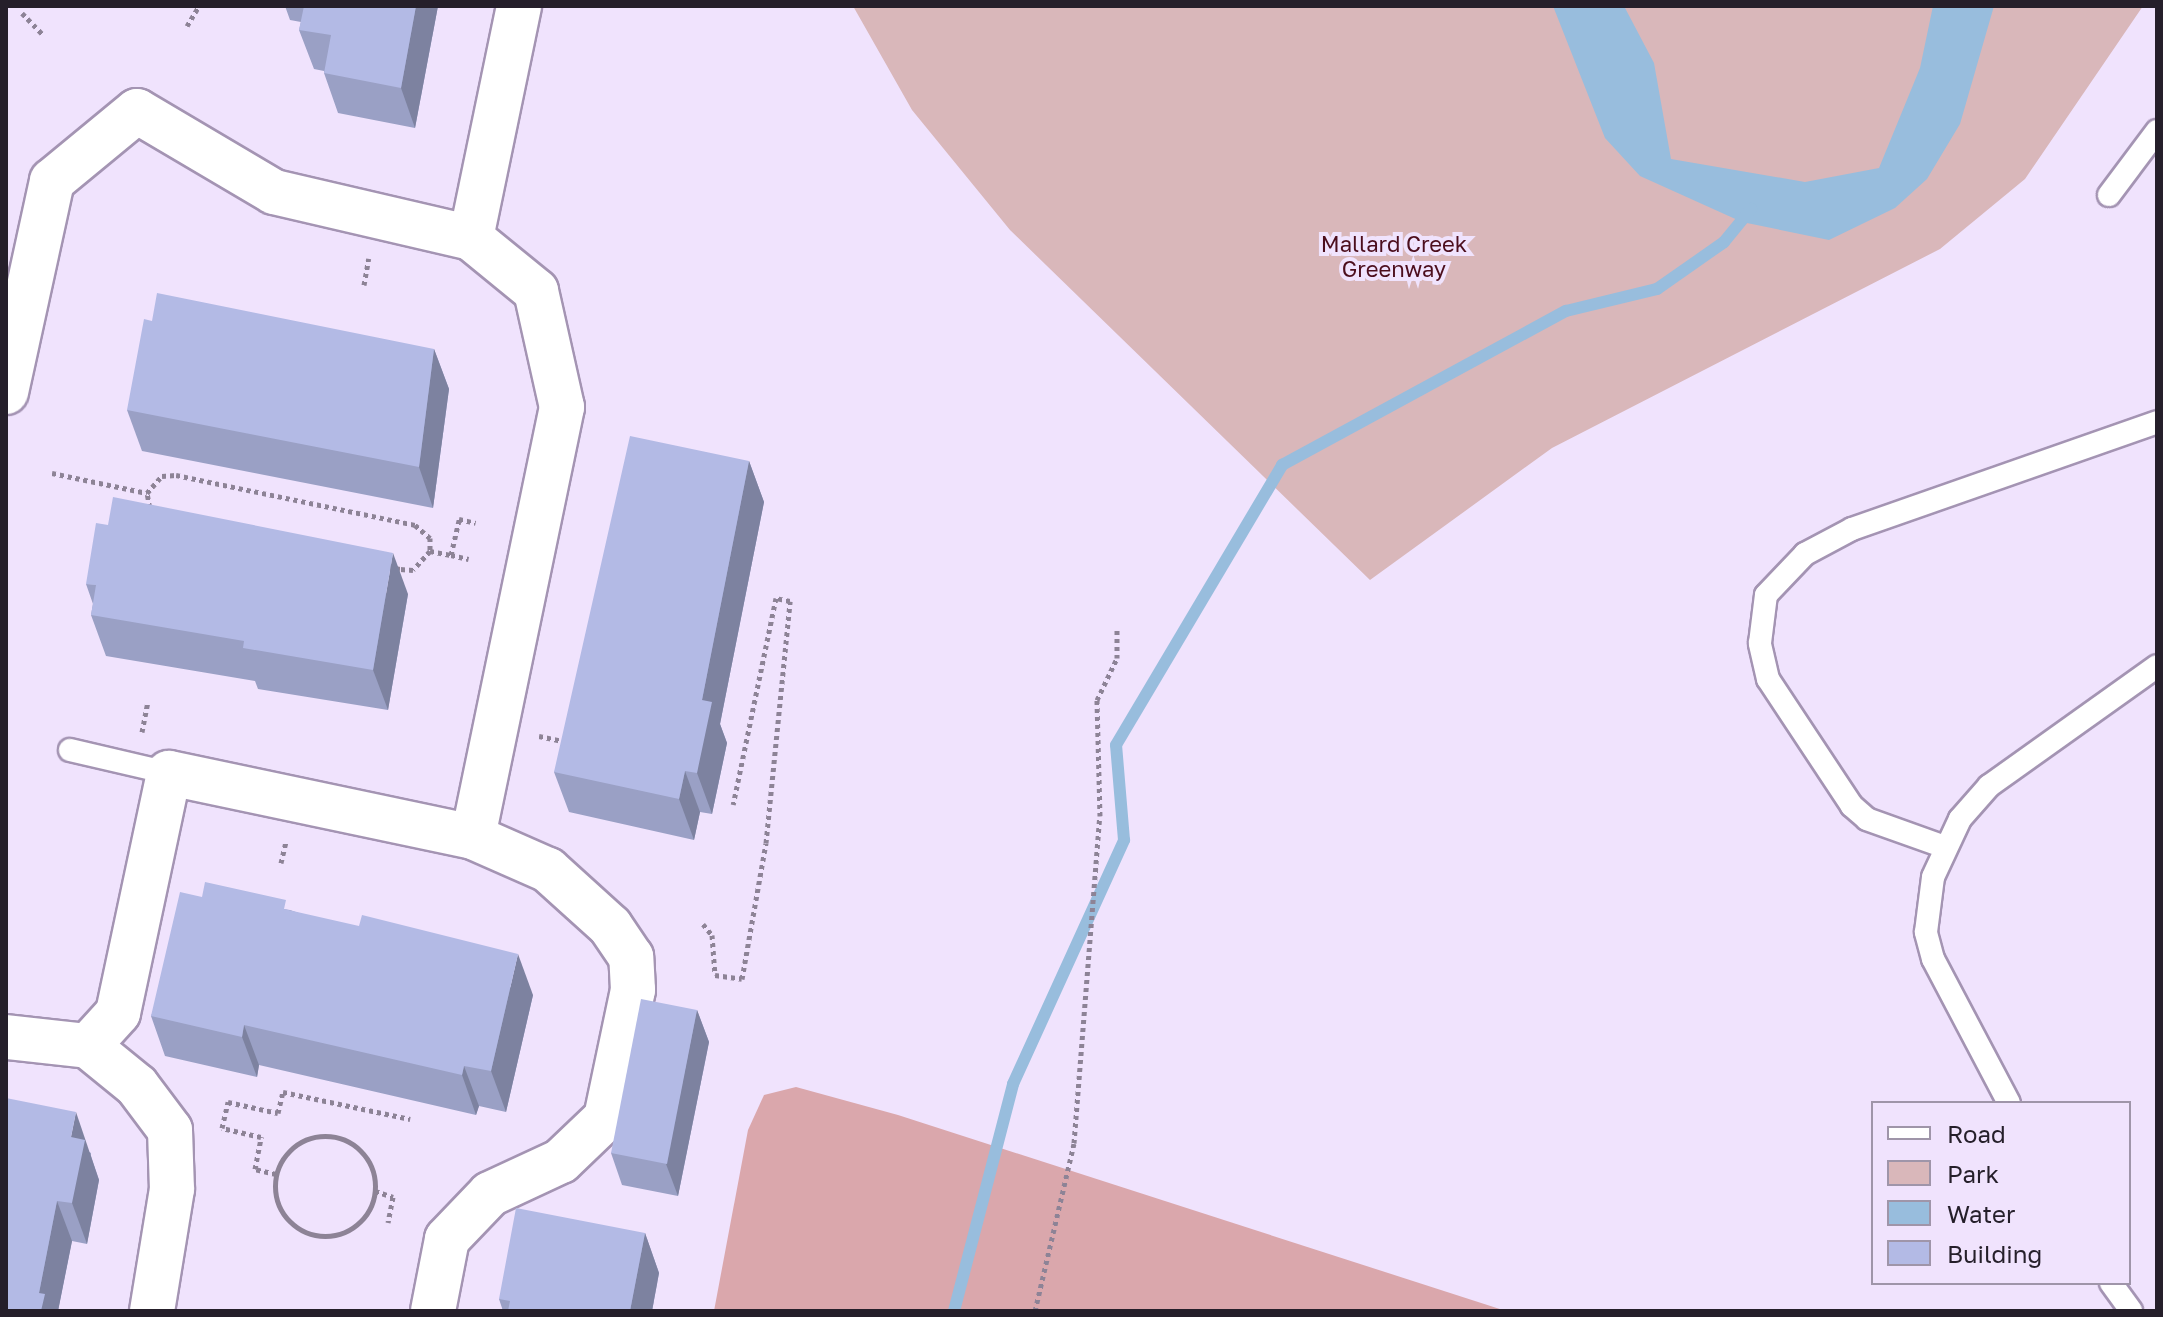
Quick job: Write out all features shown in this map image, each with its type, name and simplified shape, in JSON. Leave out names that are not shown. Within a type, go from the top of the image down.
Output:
[{"type":"street","points":[[471,238],[519,6]]},
{"type":"street","points":[[6,392],[52,181],[137,111],[274,192],[471,238],[536,291],[562,407],[473,837]]},
{"type":"street","points":[[88,1046],[118,1013],[169,773],[473,837],[548,870],[610,926],[631,957],[633,990],[606,1118],[561,1161],[490,1194],[447,1239],[433,1311]]},
{"type":"street","points":[[6,1037],[88,1046],[137,1086],[170,1130],[172,1189],[152,1311]]},
{"type":"lane","points":[[2109,195],[2157,131]]},
{"type":"lane","points":[[1945,847],[1867,819],[1852,806],[1768,679],[1760,643],[1766,595],[1805,554],[1852,529],[2157,422]]},
{"type":"lane","points":[[2008,1101],[1926,932],[1945,847],[1989,786],[2157,666]]},
{"type":"lane","points":[[70,750],[169,773]]},
{"type":"lane","points":[[2112,1285],[2131,1311]]},
{"type":"path","points":[[187,26],[199,6]]},
{"type":"path","points":[[22,13],[43,35]]},
{"type":"path","points":[[52,473],[147,493]]},
{"type":"path","points":[[162,476],[191,478],[415,525],[430,538],[430,551],[413,570],[160,520],[151,515],[147,493],[162,476]]},
{"type":"path","points":[[451,555],[459,519],[476,523]]},
{"type":"path","points":[[430,551],[469,559]]},
{"type":"path","points":[[703,924],[712,935],[715,975],[742,979],[766,843],[790,601],[776,598],[733,805]]},
{"type":"path","points":[[1035,1311],[1074,1143],[1100,816],[1097,700],[1117,658],[1117,628]]},
{"type":"path","points":[[276,1174],[255,1169],[261,1137],[222,1128],[228,1102],[278,1113],[283,1092],[410,1119]]},
{"type":"path","points":[[335,1135],[363,1151],[375,1191],[358,1224],[312,1235],[284,1216],[276,1174],[301,1141],[335,1135]]},
{"type":"path","points":[[375,1191],[393,1197],[388,1223]]},
{"type":"green space","name":"Mallard Creek Greenway","points":[[853,6],[2143,6],[2025,179],[1940,249],[1552,448],[1370,580],[1010,230],[912,110]]},
{"type":"shaded area","points":[[796,1087],[898,1115],[1506,1311],[714,1311],[748,1130],[764,1095]]},
{"type":"water","points":[[1553,6],[1624,6],[1654,63],[1671,159],[1805,182],[1879,168],[1920,68],[1933,6],[1994,6],[1960,124],[1927,179],[1895,208],[1829,240],[1742,222],[1640,176],[1605,138]]},
{"type":"building","points":[[304,6],[416,6],[401,88],[324,73],[331,35],[299,30]]},
{"type":"building","points":[[157,293],[434,349],[419,467],[127,410],[144,319],[152,321]]},
{"type":"building","points":[[630,436],[749,461],[702,700],[712,702],[697,773],[685,771],[679,799],[554,772]]},
{"type":"building","points":[[113,497],[393,553],[373,670],[243,648],[244,641],[91,615],[96,585],[86,584],[96,523],[108,525]]},
{"type":"building","points":[[205,882],[286,900],[284,909],[359,926],[362,915],[518,954],[491,1071],[464,1066],[462,1075],[244,1025],[242,1037],[151,1016],[180,892],[202,897]]},
{"type":"building","points":[[641,999],[697,1010],[667,1164],[611,1153]]},
{"type":"building","points":[[6,1098],[76,1112],[71,1137],[85,1140],[72,1203],[57,1201],[39,1293],[45,1294],[41,1311],[6,1311]]},
{"type":"building","points":[[516,1208],[645,1233],[630,1311],[508,1311],[510,1301],[499,1299]]},
{"type":"waterway","points":[[954,1311],[1013,1084],[1124,840],[1116,745],[1282,465],[1566,311],[1657,289],[1724,242],[1751,209]]}]
